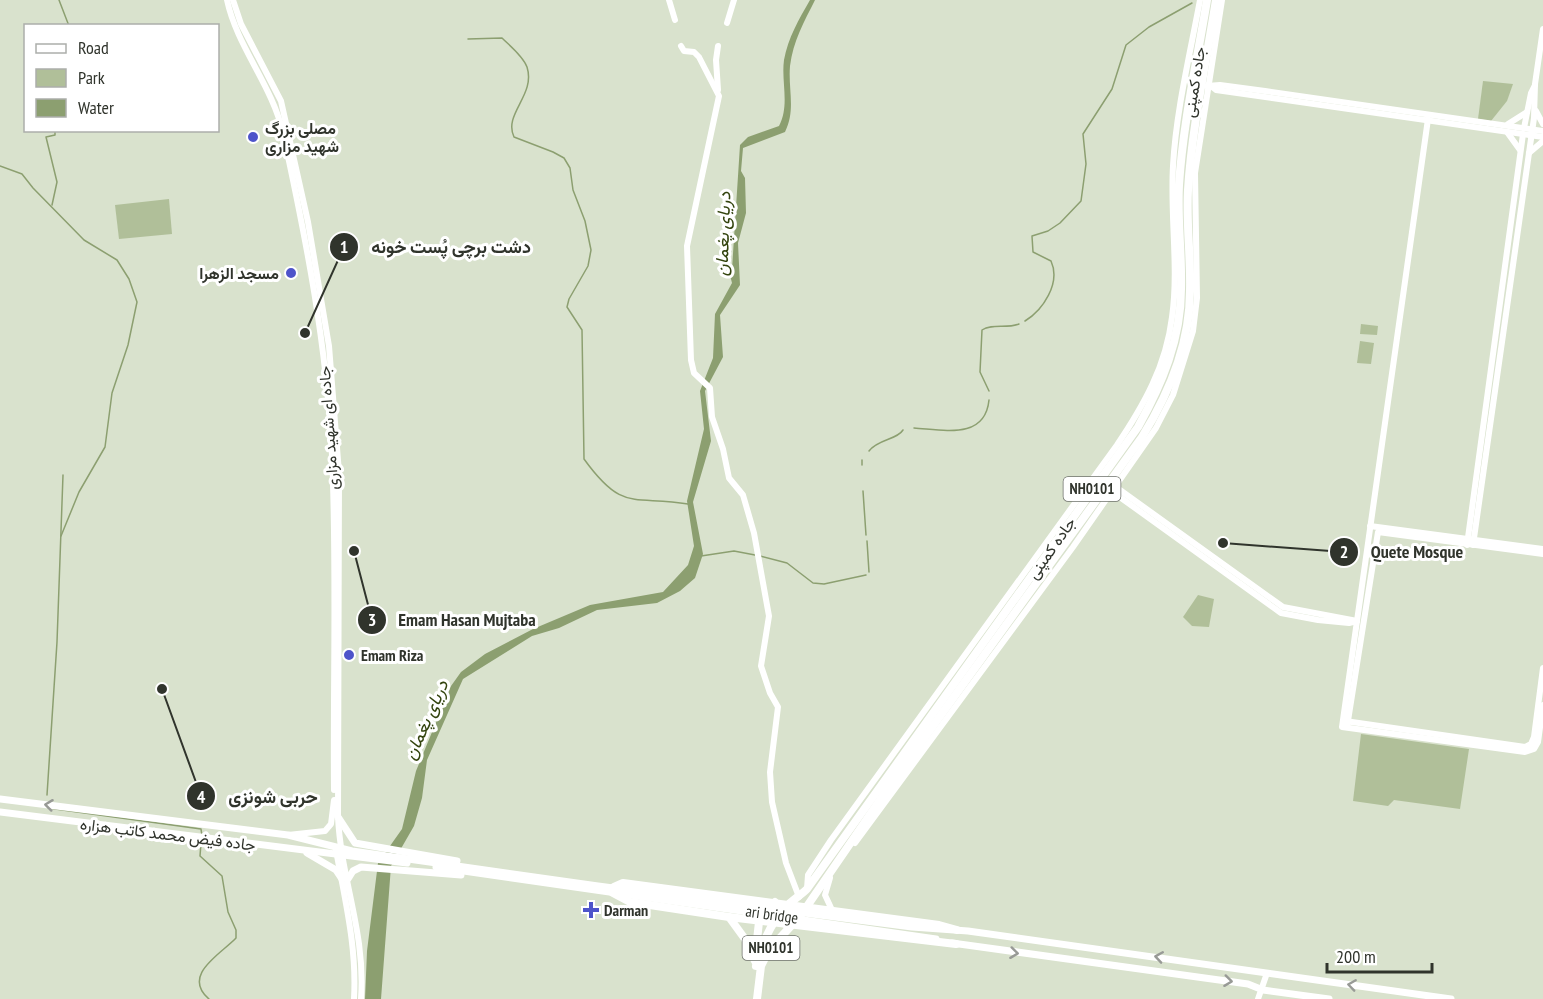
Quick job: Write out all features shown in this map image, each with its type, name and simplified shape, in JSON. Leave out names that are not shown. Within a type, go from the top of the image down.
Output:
[{"type":"highway","name":"جاده کمپنی","points":[[788,904],[807,889],[1103,483],[1157,413],[1178,375],[1190,331],[1188,192],[1208,0]]},
{"type":"highway","name":"جاده کمپنی","points":[[806,907],[1103,483],[1151,404],[1167,368],[1177,332],[1181,290],[1179,187],[1216,0]]},
{"type":"highway","points":[[956,944],[729,917],[630,902],[613,890],[623,883],[939,925],[957,930]]},
{"type":"highway","name":"NH0101","points":[[752,999],[755,941],[760,920],[775,902]]},
{"type":"highway","name":"NH0101","points":[[755,963],[762,945],[788,904]]},
{"type":"highway","name":"NH0101","points":[[758,999],[763,960],[806,907]]},
{"type":"highway","points":[[729,917],[746,939],[755,963]]},
{"type":"main road","points":[[0,799],[288,835],[339,851],[350,856],[361,867]]},
{"type":"main road","name":"جاده فیض محمد کاتب هزاره","points":[[0,812],[286,849],[339,851]]},
{"type":"main road","points":[[338,817],[355,843],[378,854]]},
{"type":"main road","points":[[286,849],[292,843],[288,835]]},
{"type":"main road","points":[[305,851],[336,870],[345,879],[361,867],[453,875],[478,874]]},
{"type":"main road","points":[[339,851],[402,857],[498,871],[531,879]]},
{"type":"main road","points":[[350,856],[378,854]]},
{"type":"main road","points":[[402,857],[478,874],[531,879]]},
{"type":"main road","name":"ari bridge","points":[[531,879],[912,930]]},
{"type":"main road","points":[[912,930],[957,930],[1055,942],[1451,999]]},
{"type":"main road","points":[[912,930],[967,947],[1248,984],[1263,990],[1329,999]]},
{"type":"main road","points":[[967,947],[968,931]]},
{"type":"main road","points":[[1052,958],[1055,942]]},
{"type":"main road","points":[[1248,984],[1255,978],[1250,971]]},
{"type":"street","name":"جاده ای شهید مزاری","points":[[227,0],[235,26],[275,103],[282,130],[320,328],[332,455],[333,817],[325,831],[288,835]]},
{"type":"street","name":"جاده ای شهید مزاری","points":[[233,0],[241,24],[281,101],[308,222],[329,346],[339,473],[338,817],[339,851],[345,879]]},
{"type":"street","points":[[669,0],[675,20]]},
{"type":"street","points":[[727,23],[734,0]]},
{"type":"street","points":[[1200,0],[1200,85]]},
{"type":"street","points":[[1200,85],[1222,0]]},
{"type":"street","points":[[1470,542],[1525,153],[1524,131],[1535,84],[1543,29]]},
{"type":"street","points":[[681,46],[684,51],[694,52],[699,57],[718,93]]},
{"type":"street","points":[[718,46],[716,60],[718,93],[710,126],[705,170],[687,246],[691,360],[694,373],[711,392],[712,417],[723,449],[729,478],[747,504],[769,616],[761,666],[770,693],[778,707],[770,772],[772,802],[786,863],[799,897]]},
{"type":"street","points":[[1525,153],[1532,132],[1535,84]]},
{"type":"street","points":[[1200,85],[1216,90],[1379,109],[1524,131],[1543,131]]},
{"type":"street","points":[[1379,109],[1428,119],[1506,128],[1527,112]]},
{"type":"street","points":[[1535,109],[1543,124]]},
{"type":"street","points":[[1346,723],[1370,526],[1428,119]]},
{"type":"street","points":[[1506,128],[1525,153]]},
{"type":"street","points":[[1525,153],[1543,139],[1532,132]]},
{"type":"street","points":[[832,910],[825,895],[833,874],[1103,483],[1117,495],[1283,608],[1357,621]]},
{"type":"street","points":[[1370,526],[1543,554]]},
{"type":"street","points":[[1354,664],[1357,621],[1378,532],[1543,549]]},
{"type":"street","points":[[1346,723],[1525,747],[1531,744],[1534,736],[1543,668]]},
{"type":"street","points":[[1346,723],[1525,752],[1534,749],[1538,742],[1543,705]]},
{"type":"street","points":[[345,879],[355,955],[354,999]]},
{"type":"street","points":[[345,879],[362,956],[361,999]]},
{"type":"street","points":[[1258,999],[1267,973]]},
{"type":"green space","points":[[1483,81],[1513,84],[1507,101],[1491,121],[1478,119]]},
{"type":"green space","points":[[169,199],[172,234],[119,239],[115,205]]},
{"type":"green space","points":[[1361,324],[1378,326],[1377,335],[1360,334]]},
{"type":"green space","points":[[1360,341],[1374,343],[1371,364],[1357,363]]},
{"type":"green space","points":[[1198,595],[1214,599],[1209,627],[1192,626],[1183,617]]},
{"type":"green space","points":[[1361,734],[1469,749],[1460,809],[1394,800],[1388,806],[1353,801]]},
{"type":"water","points":[[810,0],[815,0],[791,57],[791,108],[785,132],[743,148],[741,171],[745,178],[746,213],[738,243],[740,285],[720,315],[723,357],[705,391],[711,441],[693,502],[703,554],[695,578],[680,591],[657,603],[597,610],[559,628],[532,636],[463,679],[427,760],[422,798],[414,826],[391,866],[381,999],[365,999],[367,951],[378,863],[402,829],[416,771],[451,686],[461,672],[485,654],[533,629],[590,605],[663,592],[688,565],[694,546],[687,501],[704,429],[700,391],[713,358],[715,314],[732,283],[729,271],[732,269],[740,145],[748,137],[779,126],[785,102],[784,60],[794,29]]},
{"type":"waterway","points":[[59,0],[68,24]]},
{"type":"waterway","points":[[1025,321],[1044,303],[1054,278],[1051,261],[1033,252],[1032,236],[1048,231],[1060,223],[1081,201],[1086,164],[1083,134],[1112,89],[1126,45],[1149,27],[1192,3]]},
{"type":"waterway","points":[[468,39],[502,38],[525,63],[529,77],[513,120],[514,137],[564,158],[570,168],[573,190],[585,221],[591,250],[588,266],[569,299],[567,307],[582,330],[584,459],[597,476],[620,495],[641,500],[688,504]]},
{"type":"waterway","points":[[52,205],[57,182],[46,137],[55,135],[55,132]]},
{"type":"waterway","points":[[0,166],[22,174],[84,240],[117,260],[129,279],[137,302],[128,345],[112,393],[105,447],[79,492],[61,536]]},
{"type":"waterway","points":[[989,391],[980,372],[982,330],[1019,324]]},
{"type":"waterway","points":[[914,428],[950,431],[971,427],[980,422],[986,413],[989,400]]},
{"type":"waterway","points":[[869,451],[903,430]]},
{"type":"waterway","points":[[862,460],[862,465]]},
{"type":"waterway","points":[[47,795],[57,642],[63,475]]},
{"type":"waterway","points":[[863,491],[866,535]]},
{"type":"waterway","points":[[867,541],[869,572]]},
{"type":"waterway","points":[[701,556],[734,551],[755,555]]},
{"type":"waterway","points":[[760,556],[787,563],[813,583],[824,584],[866,575]]},
{"type":"waterway","points":[[48,808],[201,829],[202,836]]},
{"type":"waterway","points":[[201,843],[200,856],[222,876],[228,912],[236,930],[236,938],[213,958],[201,973],[199,982],[209,999]]},
{"type":"place","name":"مصلی بزرگ شهید مزاری","points":[[253,137]]},
{"type":"place","name":"مسجد الزهرا","points":[[291,273]]},
{"type":"place","name":"دشت برچی پُست خونه","points":[[305,333]]},
{"type":"place","name":"Quete Mosque","points":[[1223,543]]},
{"type":"place","name":"Emam Hasan Mujtaba","points":[[354,551]]},
{"type":"place","name":"Emam Riza","points":[[349,655]]},
{"type":"place","name":"حربی شونزی","points":[[162,689]]},
{"type":"place","name":"Darman","points":[[591,910]]},
{"type":"water label","name":"دریای پغمان","points":[[723,234]]},
{"type":"water label","name":"دریای پغمان","points":[[426,720]]}]
